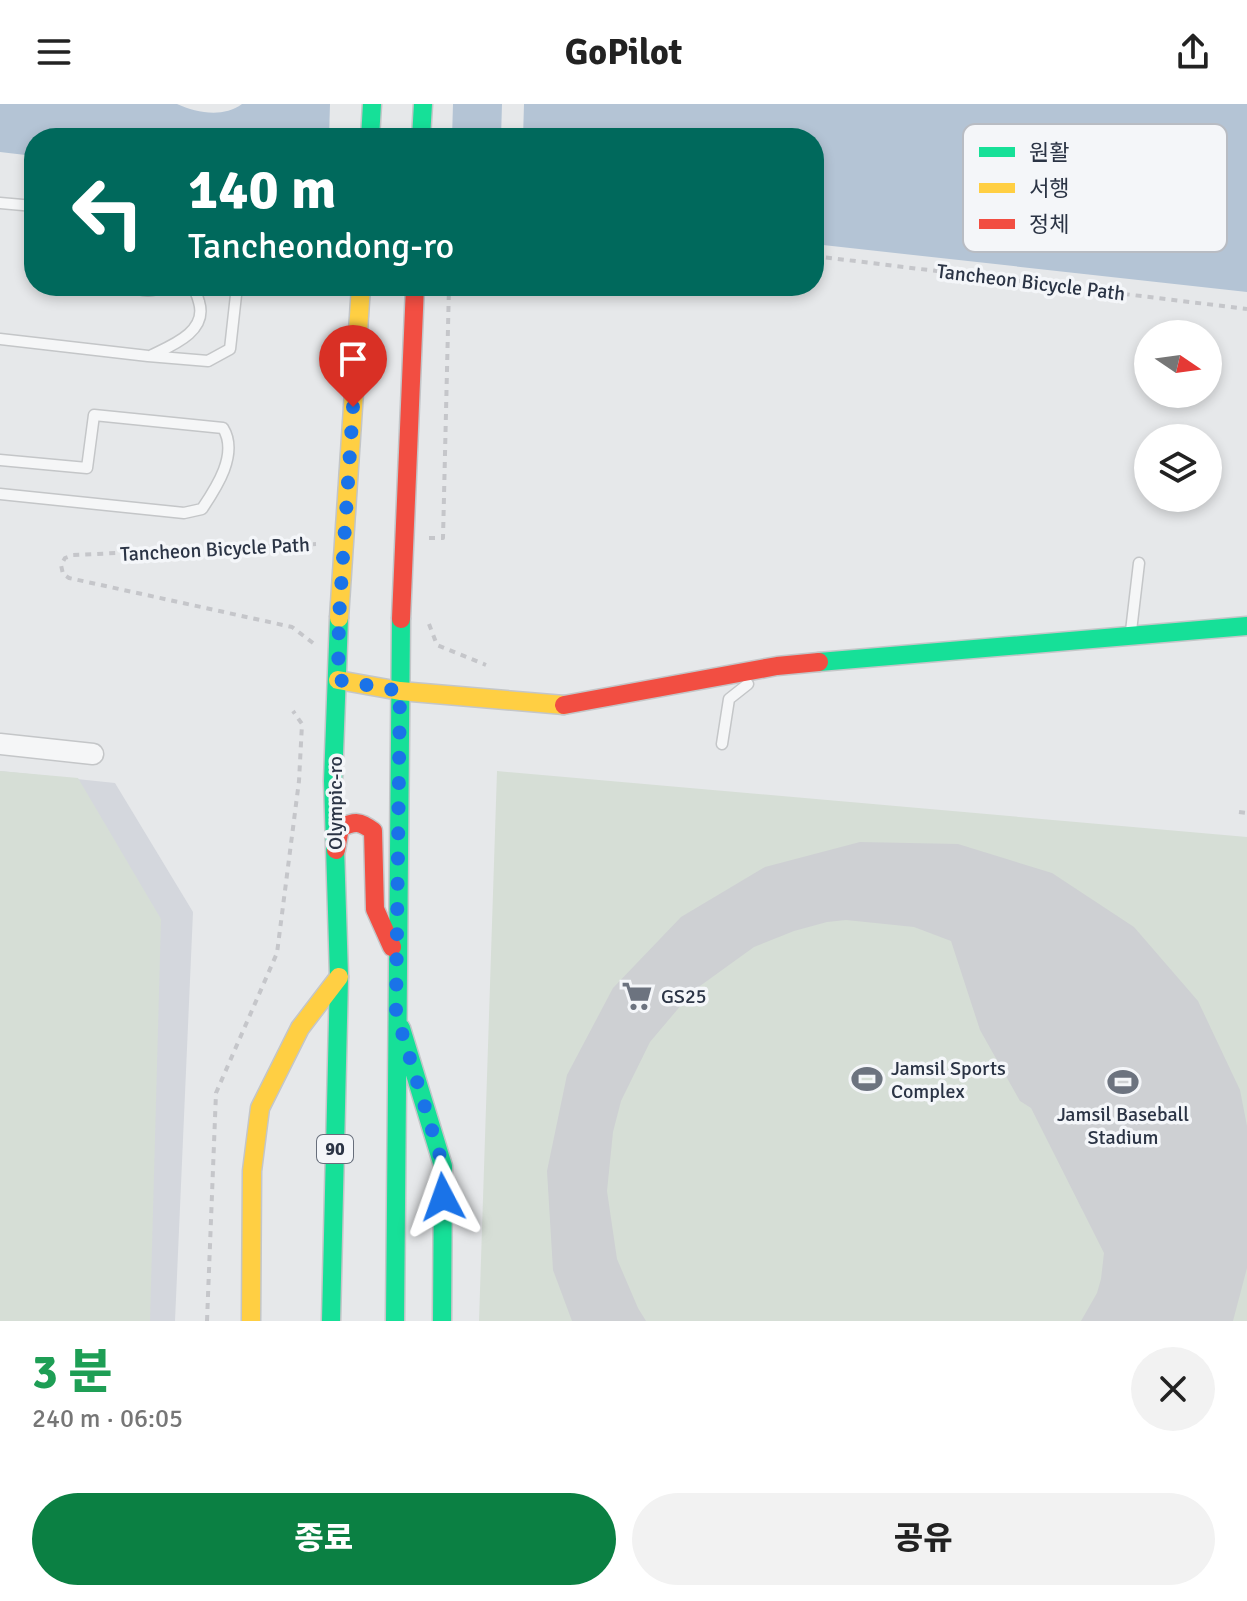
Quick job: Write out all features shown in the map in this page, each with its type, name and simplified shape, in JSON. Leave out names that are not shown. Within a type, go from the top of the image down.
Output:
[{"type":"main road","points":[[371,128],[372,104]]},
{"type":"main road","points":[[422,128],[423,104]]},
{"type":"main road","name":"Olympic-ro","points":[[331,1321],[339,977],[333,781],[339,618],[360,296]]},
{"type":"main road","points":[[395,1321],[401,619],[415,296]]},
{"type":"main road","points":[[338,680],[400,691],[564,705],[777,666],[1247,626]]},
{"type":"main road","points":[[335,861],[340,828],[362,822],[373,831],[375,909],[396,956]]},
{"type":"main road","points":[[251,1321],[252,1171],[260,1108],[300,1028],[339,977]]},
{"type":"main road","points":[[396,1013],[443,1166],[442,1321]]},
{"type":"street","points":[[0,744],[93,754]]},
{"type":"lane","points":[[0,203],[24,205]]},
{"type":"lane","points":[[148,356],[174,345],[196,328],[202,311],[197,296]]},
{"type":"lane","points":[[0,339],[208,361],[230,349],[236,296]]},
{"type":"lane","points":[[0,460],[87,468],[94,415],[223,428],[227,434],[226,464],[221,480],[202,509],[184,513],[0,494]]},
{"type":"lane","points":[[722,744],[729,699],[746,684],[778,675],[1114,646],[1130,635],[1139,563]]},
{"type":"path","name":"Tancheon Bicycle Path","points":[[824,257],[1247,309]]},
{"type":"path","points":[[427,538],[443,538],[449,296]]},
{"type":"path","name":"Tancheon Bicycle Path","points":[[314,644],[292,627],[69,578],[63,574],[61,565],[65,558],[73,555],[319,544]]},
{"type":"path","points":[[427,618],[437,645],[486,665]]},
{"type":"path","points":[[207,1321],[216,1093],[277,953],[299,781],[302,724],[293,711]]},
{"type":"path","points":[[1239,812],[1247,813]]},
{"type":"shaded area","points":[[0,771],[115,783],[193,912],[175,1321],[0,1321]]},
{"type":"shaded area","points":[[0,771],[78,778],[161,919],[150,1321],[0,1321]]},
{"type":"shaded area","name":"Jamsil Sports Complex","points":[[497,771],[1247,837],[1247,1321],[479,1321]]},
{"type":"water","points":[[0,104],[177,104],[193,110],[218,113],[242,104],[502,104],[501,128],[24,128],[24,155],[0,152]]},
{"type":"water","points":[[524,104],[1247,104],[1247,292],[824,245],[824,128],[523,128]]},
{"type":"pier","points":[[330,104],[453,104],[452,128],[329,128]]},
{"type":"building","name":"Jamsil Baseball Stadium","points":[[860,842],[958,844],[1052,873],[1134,927],[1198,1001],[1240,1090],[1247,1126],[1247,1268],[1233,1321],[1081,1321],[1097,1293],[1104,1253],[1031,1108],[1020,1101],[980,1030],[951,941],[914,927],[846,920],[794,931],[754,947],[693,991],[650,1042],[621,1101],[613,1132],[607,1191],[617,1259],[646,1321],[572,1321],[553,1270],[547,1171],[567,1075],[613,988],[681,917],[765,867]]},
{"type":"traffic: fast","points":[[371,128],[372,104]]},
{"type":"traffic: fast","points":[[422,128],[423,104]]},
{"type":"traffic: fast","points":[[331,1321],[339,977],[333,781],[339,618]]},
{"type":"traffic: fast","points":[[395,1321],[401,619]]},
{"type":"traffic: fast","points":[[819,662],[1247,626]]},
{"type":"traffic: fast","points":[[401,1028],[443,1166],[442,1321]]},
{"type":"traffic: slow","points":[[339,618],[360,296]]},
{"type":"traffic: slow","points":[[338,680],[400,691],[564,705]]},
{"type":"traffic: slow","points":[[251,1321],[252,1171],[260,1108],[300,1028],[339,977]]},
{"type":"traffic: jam","points":[[401,619],[415,296]]},
{"type":"traffic: jam","points":[[564,705],[777,666],[819,662]]},
{"type":"traffic: jam","points":[[336,850],[340,828],[357,823],[373,831],[375,909],[392,947]]},
{"type":"place","name":"GS25","points":[[637,996]]},
{"type":"place","name":"Jamsil Sports Complex","points":[[867,1079]]},
{"type":"place","name":"Jamsil Baseball Stadium","points":[[1123,1082]]},
{"type":"route","points":[[353,407],[339,618],[338,680],[400,691],[396,1013],[443,1166],[443,1197]]}]
